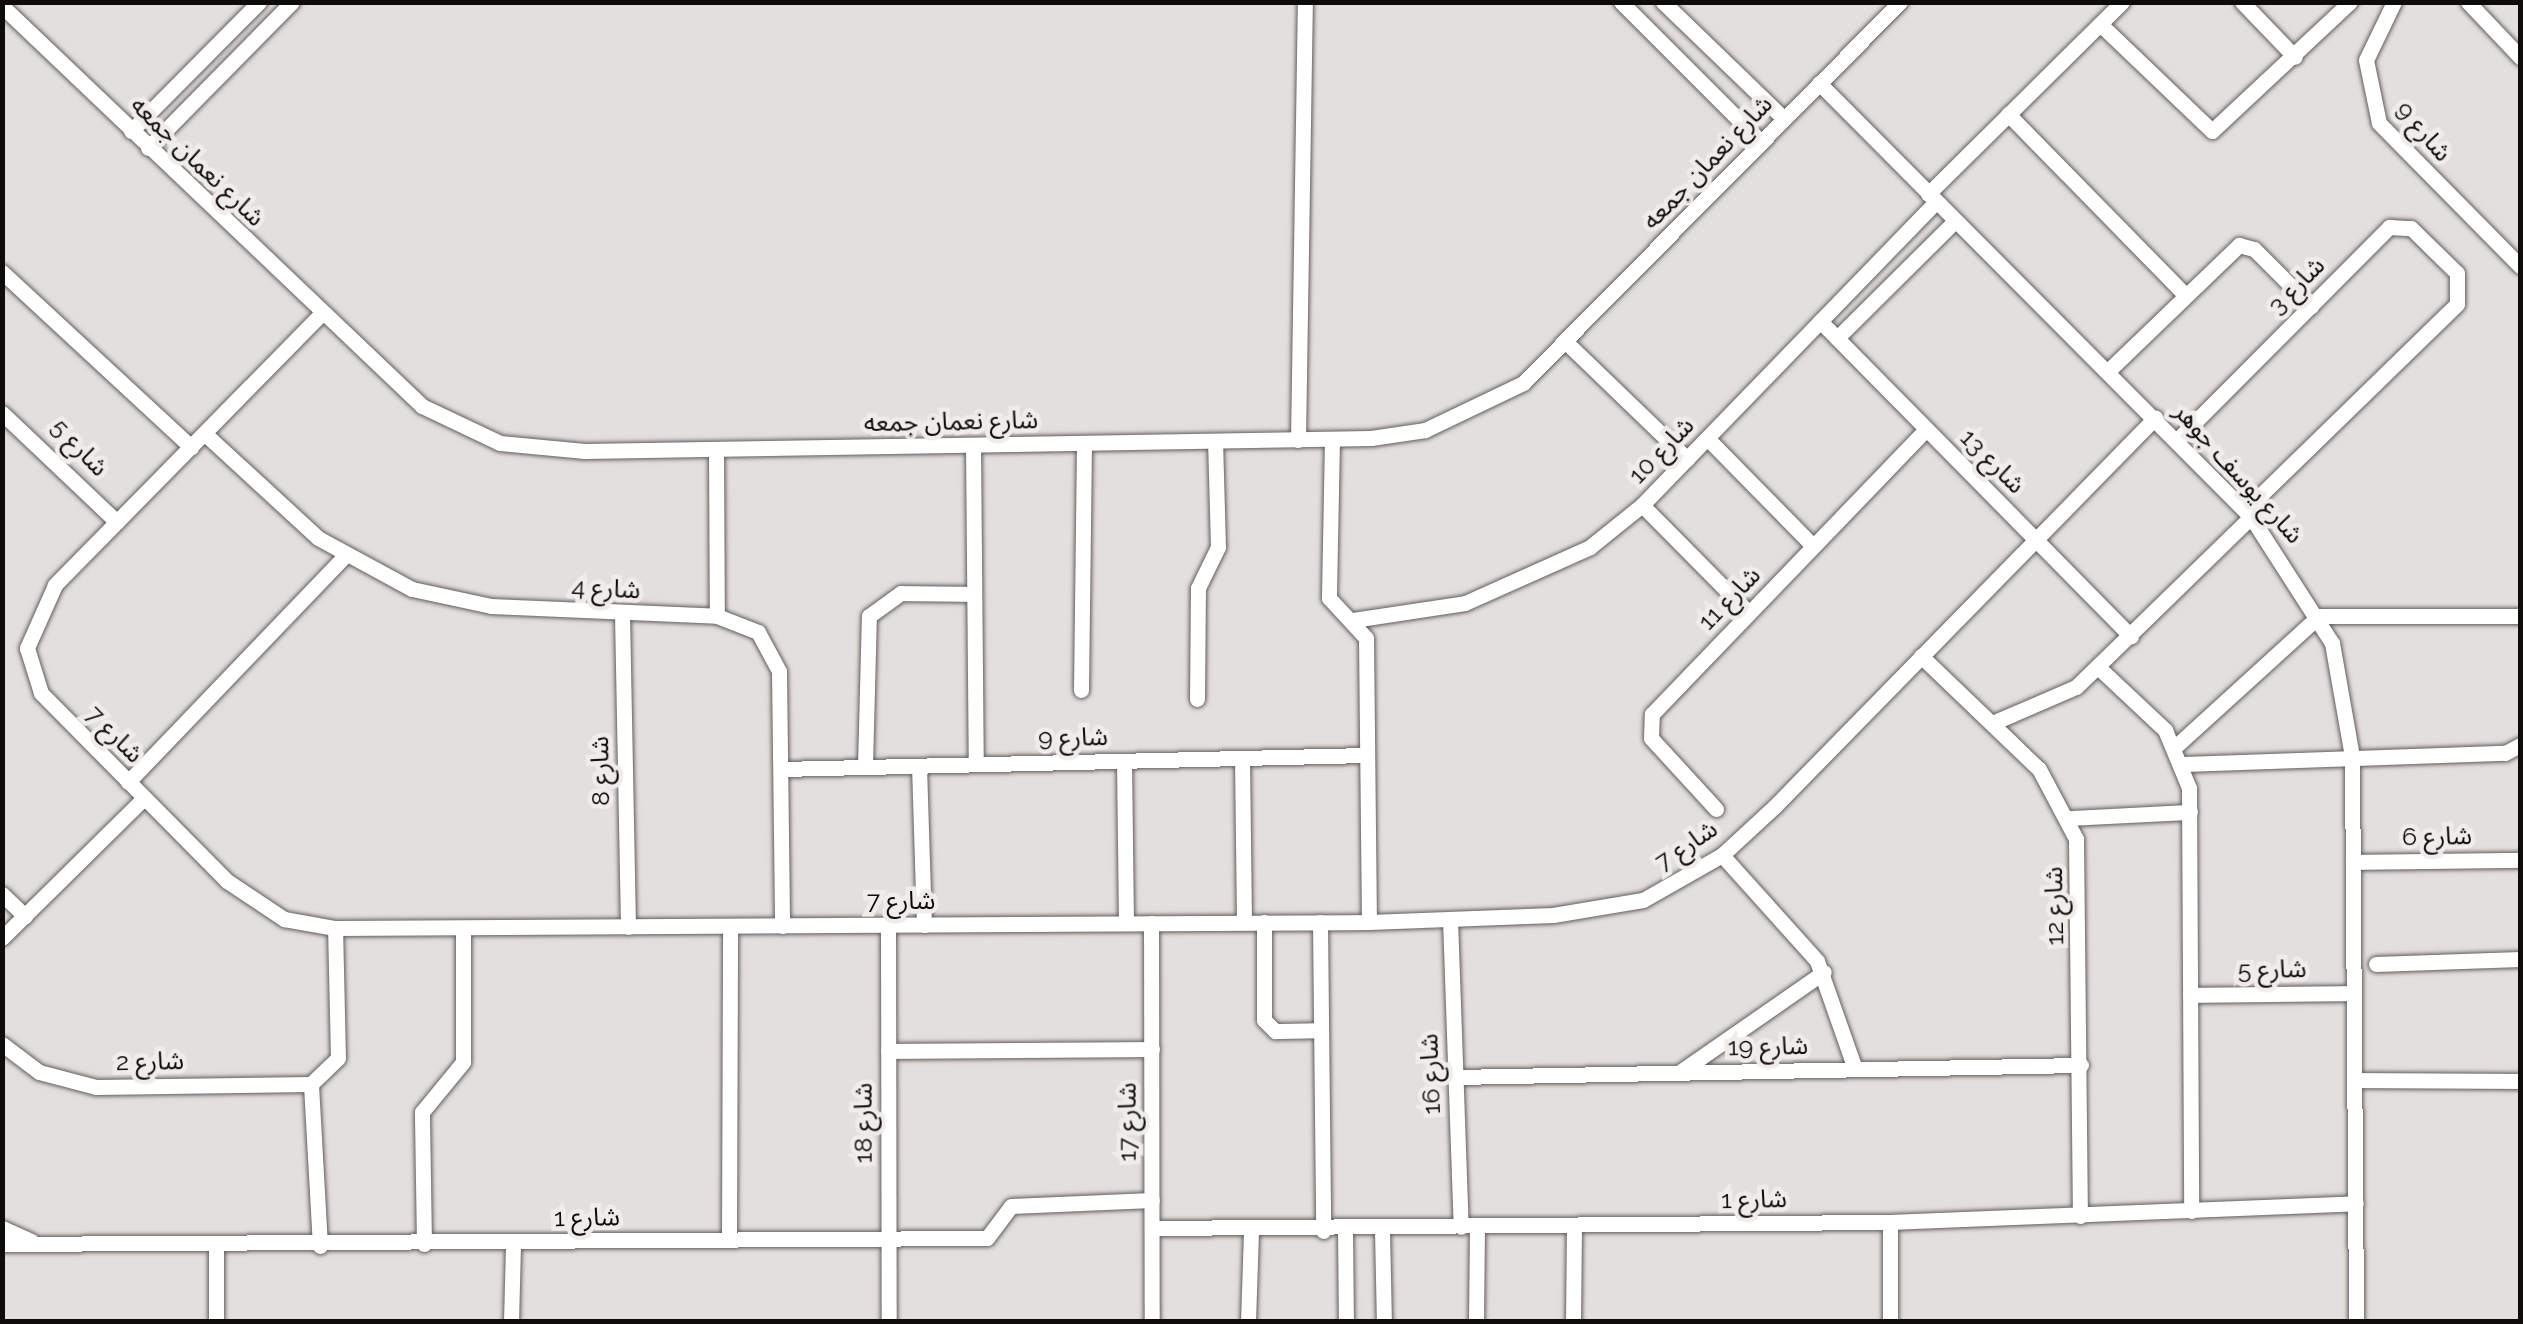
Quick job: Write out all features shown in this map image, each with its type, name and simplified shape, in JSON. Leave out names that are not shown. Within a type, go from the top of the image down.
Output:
[{"type":"street","points":[[130,131],[259,2]]},
{"type":"street","points":[[148,148],[292,2]]},
{"type":"street","points":[[1298,440],[1305,2]]},
{"type":"street","points":[[1621,2],[1761,142]]},
{"type":"street","points":[[1663,2],[1784,119]]},
{"type":"street","name":"شارع نعمان جمعه","points":[[2,6],[320,314],[422,406],[500,443],[716,450],[1332,440],[1425,430],[1476,411],[1567,343],[1900,2]]},
{"type":"street","name":"شارع 10","points":[[1353,620],[1514,587],[1642,505],[1820,322],[2008,114],[2122,2]]},
{"type":"street","points":[[2242,2],[2294,57]]},
{"type":"street","points":[[2100,24],[2206,130],[2224,126],[2350,2]]},
{"type":"street","name":"شارع 9","points":[[2394,2],[2366,60],[2380,124],[2520,266]]},
{"type":"street","points":[[2468,2],[2520,57]]},
{"type":"street","name":"شارع يوسف جوهر","points":[[1819,83],[2248,513],[2319,616],[2352,756],[2356,1322]]},
{"type":"street","points":[[2008,114],[2186,294]]},
{"type":"street","points":[[1837,338],[1955,221]]},
{"type":"street","name":"شارع 3","points":[[2177,440],[2393,225],[2411,228],[2457,273],[2457,304],[2248,513]]},
{"type":"street","points":[[2108,371],[2186,294],[2244,245],[2311,306]]},
{"type":"street","points":[[2,272],[191,447]]},
{"type":"street","name":"شارع 7","points":[[320,314],[40,602],[27,648],[41,694],[261,908],[335,928],[1369,922],[1599,911],[1685,881],[1722,855],[2154,418]]},
{"type":"street","name":"شارع 13","points":[[1820,322],[2131,636]]},
{"type":"street","points":[[1567,343],[1687,460]]},
{"type":"street","name":"شارع 5","points":[[2,414],[118,522]]},
{"type":"street","name":"شارع 11","points":[[1716,809],[1651,738],[1648,722],[1926,430]]},
{"type":"street","name":"شارع 4","points":[[204,433],[345,556],[452,600],[622,614],[717,616],[748,626],[772,650],[781,769],[782,926]]},
{"type":"street","points":[[1707,438],[1813,546]]},
{"type":"street","points":[[1332,440],[1329,598],[1366,638],[1369,922]]},
{"type":"street","points":[[1196,699],[1198,588],[1218,547],[1215,441]]},
{"type":"street","points":[[1081,690],[1084,443]]},
{"type":"street","points":[[973,445],[976,764]]},
{"type":"street","points":[[716,450],[717,616]]},
{"type":"street","points":[[1642,505],[1749,613]]},
{"type":"street","points":[[1997,722],[2052,703],[2099,668],[2248,513]]},
{"type":"street","points":[[128,782],[345,556]]},
{"type":"street","points":[[865,766],[869,616],[900,593],[974,594]]},
{"type":"street","name":"شارع 8","points":[[622,614],[628,927]]},
{"type":"street","points":[[2176,746],[2319,616],[2520,616]]},
{"type":"street","name":"شارع 12","points":[[1921,656],[1997,722],[2070,818],[2079,857],[2080,1216]]},
{"type":"street","points":[[2099,668],[2176,746],[2184,764],[2190,812],[2191,1211]]},
{"type":"street","points":[[2184,764],[2520,745]]},
{"type":"street","name":"شارع 9","points":[[781,769],[1366,756]]},
{"type":"street","points":[[1242,758],[1244,922]]},
{"type":"street","points":[[1124,761],[1126,923]]},
{"type":"street","points":[[919,766],[924,925]]},
{"type":"street","points":[[2,938],[144,798]]},
{"type":"street","points":[[2070,818],[2190,812]]},
{"type":"street","points":[[1722,855],[1824,972],[1855,1069]]},
{"type":"street","name":"شارع 6","points":[[2354,862],[2520,860]]},
{"type":"street","points":[[2,894],[24,916]]},
{"type":"street","name":"شارع 16","points":[[1450,918],[1455,1078],[1476,1322]]},
{"type":"street","points":[[1264,922],[1264,1020],[1276,1031],[1321,1030]]},
{"type":"street","points":[[1320,922],[1323,1231]]},
{"type":"street","name":"شارع 17","points":[[1152,923],[1152,1322]]},
{"type":"street","name":"شارع 18","points":[[888,925],[888,1322]]},
{"type":"street","points":[[728,1240],[730,926]]},
{"type":"street","points":[[320,1246],[310,1084],[338,1058],[335,928]]},
{"type":"street","points":[[424,1244],[422,1112],[463,1062],[463,929]]},
{"type":"street","points":[[2376,964],[2520,959]]},
{"type":"street","points":[[1678,1073],[1824,972]]},
{"type":"street","name":"شارع 5","points":[[2190,996],[2354,993]]},
{"type":"street","name":"شارع 2","points":[[2,1044],[39,1072],[96,1087],[310,1084]]},
{"type":"street","points":[[888,1052],[1152,1049]]},
{"type":"street","name":"شارع 19","points":[[1455,1078],[2081,1065]]},
{"type":"street","points":[[2355,1080],[2520,1081]]},
{"type":"street","name":"شارع 1","points":[[2,1244],[216,1249],[991,1237],[1012,1206],[1152,1200]]},
{"type":"street","name":"شارع 1","points":[[1152,1228],[1345,1231],[1890,1222],[2356,1204]]},
{"type":"street","points":[[1890,1222],[1890,1322]]},
{"type":"street","points":[[1573,1322],[1574,1226]]},
{"type":"street","points":[[2,1228],[42,1246]]},
{"type":"street","points":[[1248,1322],[1251,1230]]},
{"type":"street","points":[[1382,1230],[1384,1322]]},
{"type":"street","points":[[1345,1231],[1346,1322]]},
{"type":"street","points":[[511,1322],[513,1243]]},
{"type":"street","points":[[216,1249],[216,1322]]}]
